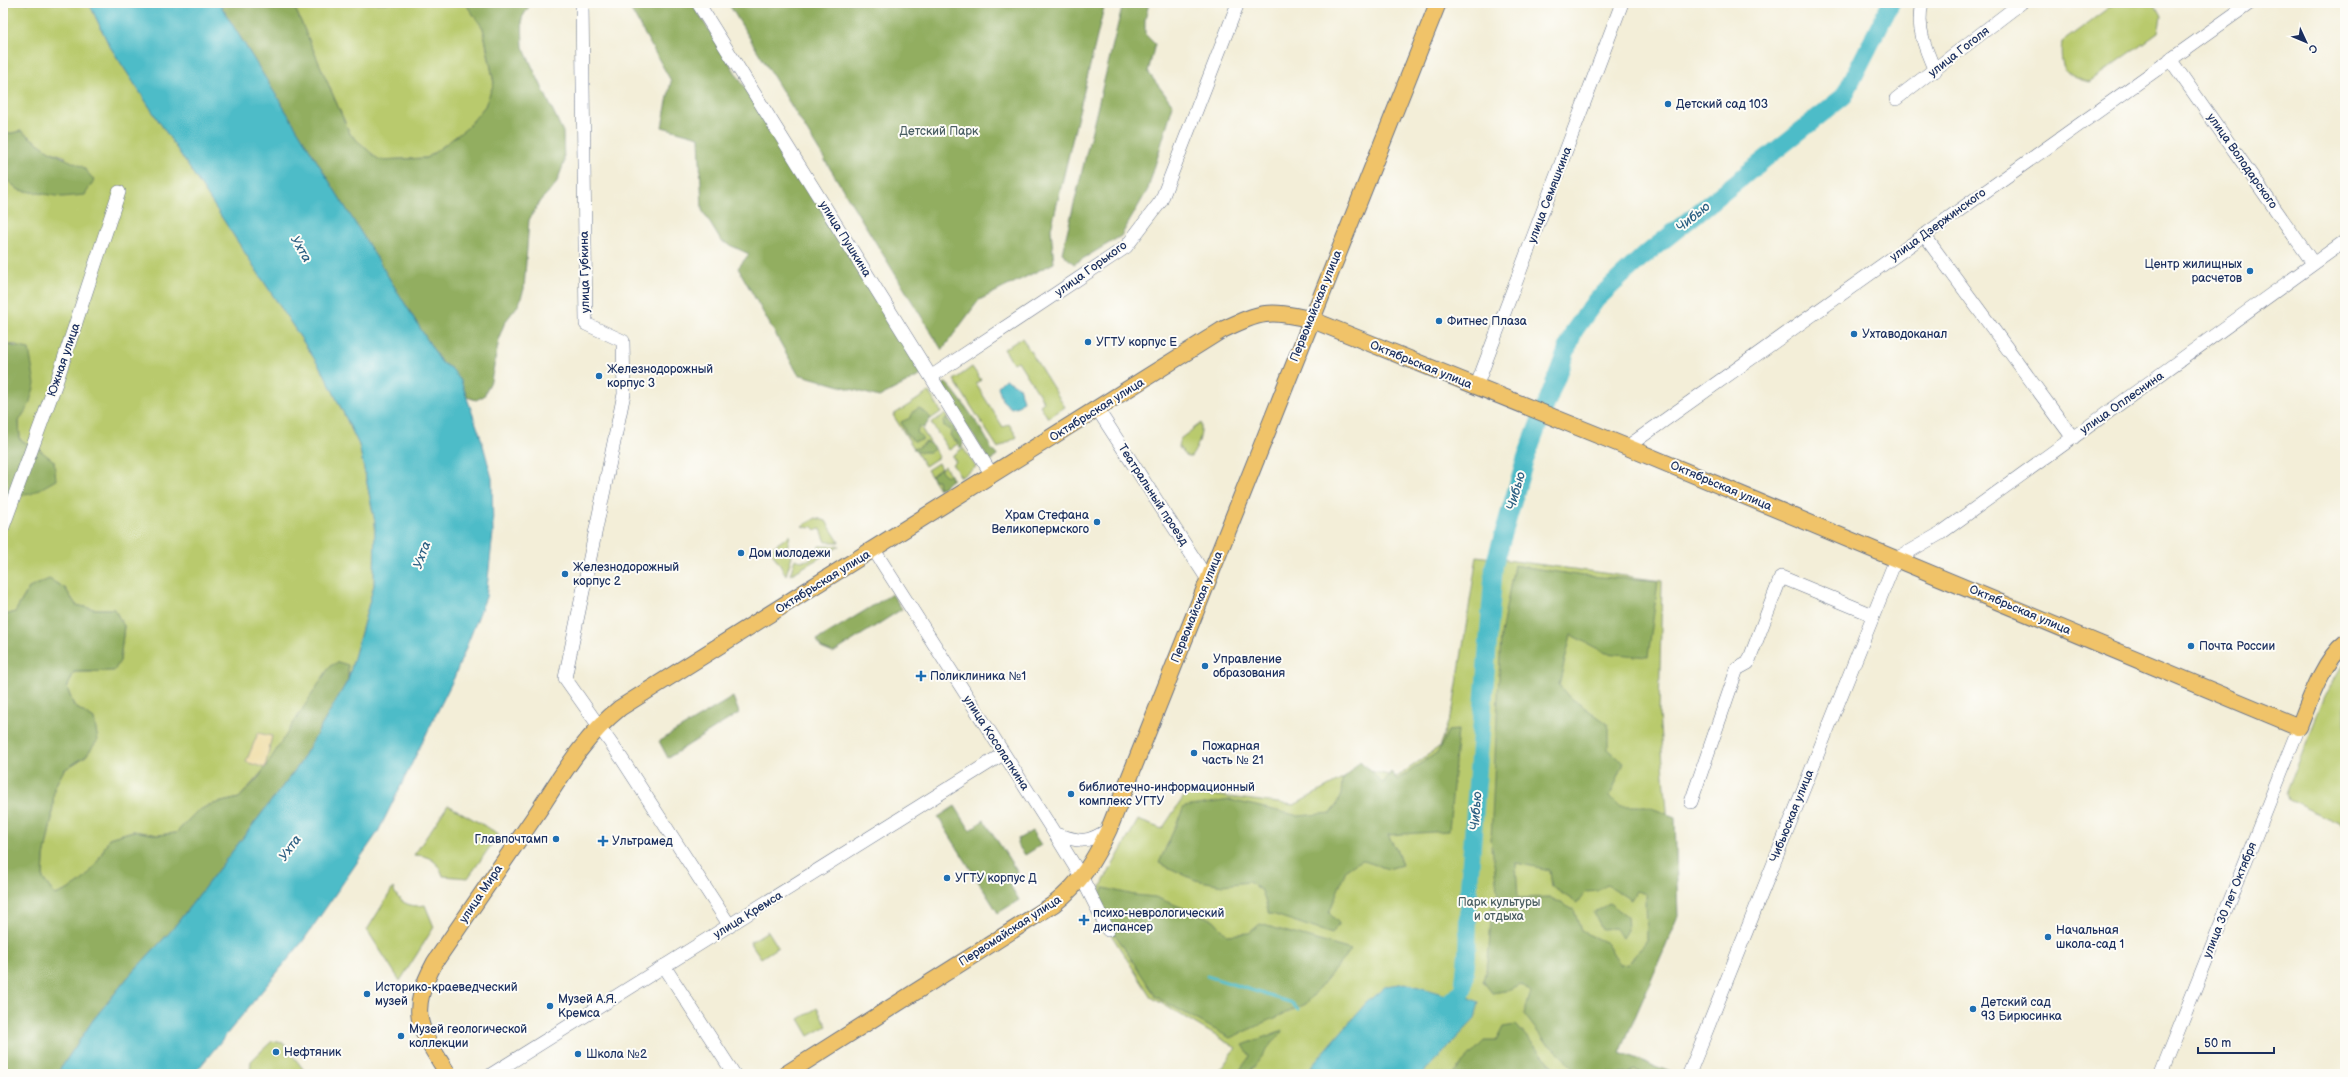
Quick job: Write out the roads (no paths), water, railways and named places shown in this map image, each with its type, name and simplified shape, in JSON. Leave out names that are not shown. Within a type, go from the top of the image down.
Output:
[{"type":"main road","name":"Первомайская улица","points":[[786,1074],[1054,904],[1071,891],[1082,878],[1095,858],[1109,828],[1310,319],[1438,3]]},
{"type":"main road","name":"Октябрьская улица","points":[[599,726],[620,708],[1098,410],[1222,330],[1254,315],[1275,312],[1310,319],[1534,411],[1627,447],[2299,727]]},
{"type":"main road","points":[[2299,727],[2323,674],[2338,648],[2345,643]]},
{"type":"main road","name":"улица Мира","points":[[448,1074],[422,1033],[419,1020],[425,980],[435,962],[584,743],[599,726]]},
{"type":"street","name":"улица Губкина","points":[[582,3],[586,324],[623,341],[624,394],[565,678],[599,726]]},
{"type":"street","name":"улица Пушкина","points":[[698,3],[932,376],[992,475]]},
{"type":"street","name":"улица Горького","points":[[932,376],[1126,247],[1160,200],[1238,3]]},
{"type":"street","name":"улица Семяшкина","points":[[1476,387],[1622,3]]},
{"type":"street","points":[[1922,3],[1918,17],[1924,47],[1935,71]]},
{"type":"street","name":"улица Гоголя","points":[[1896,99],[1935,71],[2021,3]]},
{"type":"street","name":"улица Дзержинского","points":[[1627,447],[2250,3]]},
{"type":"street","name":"улица Володарского","points":[[2170,59],[2313,263]]},
{"type":"street","name":"Южная улица","points":[[3,527],[56,383],[119,192]]},
{"type":"street","points":[[1924,235],[2073,438]]},
{"type":"street","name":"улица Оплеснина","points":[[1896,559],[1941,533],[2345,241]]},
{"type":"street","name":"Театральный проезд","points":[[1098,410],[1208,580]]},
{"type":"street","name":"улица Косолапкина","points":[[874,550],[1055,834],[1082,878],[1108,930]]},
{"type":"street","name":"Чибьюская улица","points":[[1689,1074],[1896,559]]},
{"type":"street","points":[[1690,802],[1737,669],[1748,663],[1781,577],[1873,615]]},
{"type":"street","points":[[599,726],[730,926]]},
{"type":"street","name":"улица 30 лет Октября","points":[[2161,1074],[2299,727]]},
{"type":"street","name":"улица Кремса","points":[[492,1074],[1003,754]]},
{"type":"street","points":[[1055,834],[1078,842],[1094,839],[1109,828]]},
{"type":"street","points":[[664,966],[734,1074]]},
{"type":"water","name":"Ухта","points":[[89,3],[219,3],[441,362],[452,369],[461,381],[481,438],[492,478],[493,533],[486,597],[454,678],[378,832],[303,941],[194,1074],[57,1074],[93,1020],[129,976],[171,931],[299,765],[348,680],[374,585],[375,522],[359,445],[325,375],[109,45]]},
{"type":"water","points":[[1005,379],[1019,387],[1023,401],[1019,406],[1011,408],[1002,400],[998,386]]},
{"type":"water","points":[[1405,983],[1449,996],[1453,990],[1479,1002],[1475,1019],[1422,1074],[1305,1074],[1366,1003],[1386,986]]},
{"type":"waterway","name":"Чибью","points":[[1441,1009],[1463,990],[1467,955],[1469,885],[1494,566],[1525,460],[1574,331],[1596,300],[1640,259],[1844,96],[1891,3]]},
{"type":"waterway","points":[[1207,976],[1292,1003],[1298,1010]]},
{"type":"place","name":"Детский сад 103","points":[[1668,104]]},
{"type":"place","name":"Центр жилищных расчетов","points":[[2250,271]]},
{"type":"place","name":"Фитнес Плаза","points":[[1439,321]]},
{"type":"place","name":"Ухтаводоканал","points":[[1854,334]]},
{"type":"place","name":"УГТУ корпус Е","points":[[1088,342]]},
{"type":"place","name":"Железнодорожный корпус 3","points":[[599,376]]},
{"type":"place","name":"Храм Стефана Великопермского","points":[[1097,522]]},
{"type":"place","name":"Дом молодежи","points":[[741,553]]},
{"type":"place","name":"Железнодорожный корпус 2","points":[[565,574]]},
{"type":"place","name":"Почта России","points":[[2191,646]]},
{"type":"place","name":"Управление образования","points":[[1205,666]]},
{"type":"place","name":"Поликлиника №1","points":[[921,676]]},
{"type":"place","name":"Пожарная часть № 21","points":[[1194,753]]},
{"type":"place","name":"библиотечно-информационный комплекс УГТУ","points":[[1071,794]]},
{"type":"place","name":"Главпочтамп","points":[[556,839]]},
{"type":"place","name":"Ультрамед","points":[[603,841]]},
{"type":"place","name":"УГТУ корпус Д","points":[[947,878]]},
{"type":"place","name":"психо-неврологический диспансер","points":[[1084,920]]},
{"type":"place","name":"Начальная школа-сад 1","points":[[2048,937]]},
{"type":"place","name":"Историко-краеведческий музей","points":[[367,994]]},
{"type":"place","name":"Музей А.Я. Кремса","points":[[550,1006]]},
{"type":"place","name":"Детский сад 93 Бирюсинка","points":[[1973,1009]]},
{"type":"place","name":"Музей геологической коллекции","points":[[401,1036]]},
{"type":"place","name":"Нефтяник","points":[[276,1052]]},
{"type":"place","name":"Школа №2","points":[[578,1054]]},
{"type":"park label","name":"Детский Парк","points":[[939,131]]},
{"type":"park label","name":"Парк культуры и отдыха","points":[[1499,909]]}]
